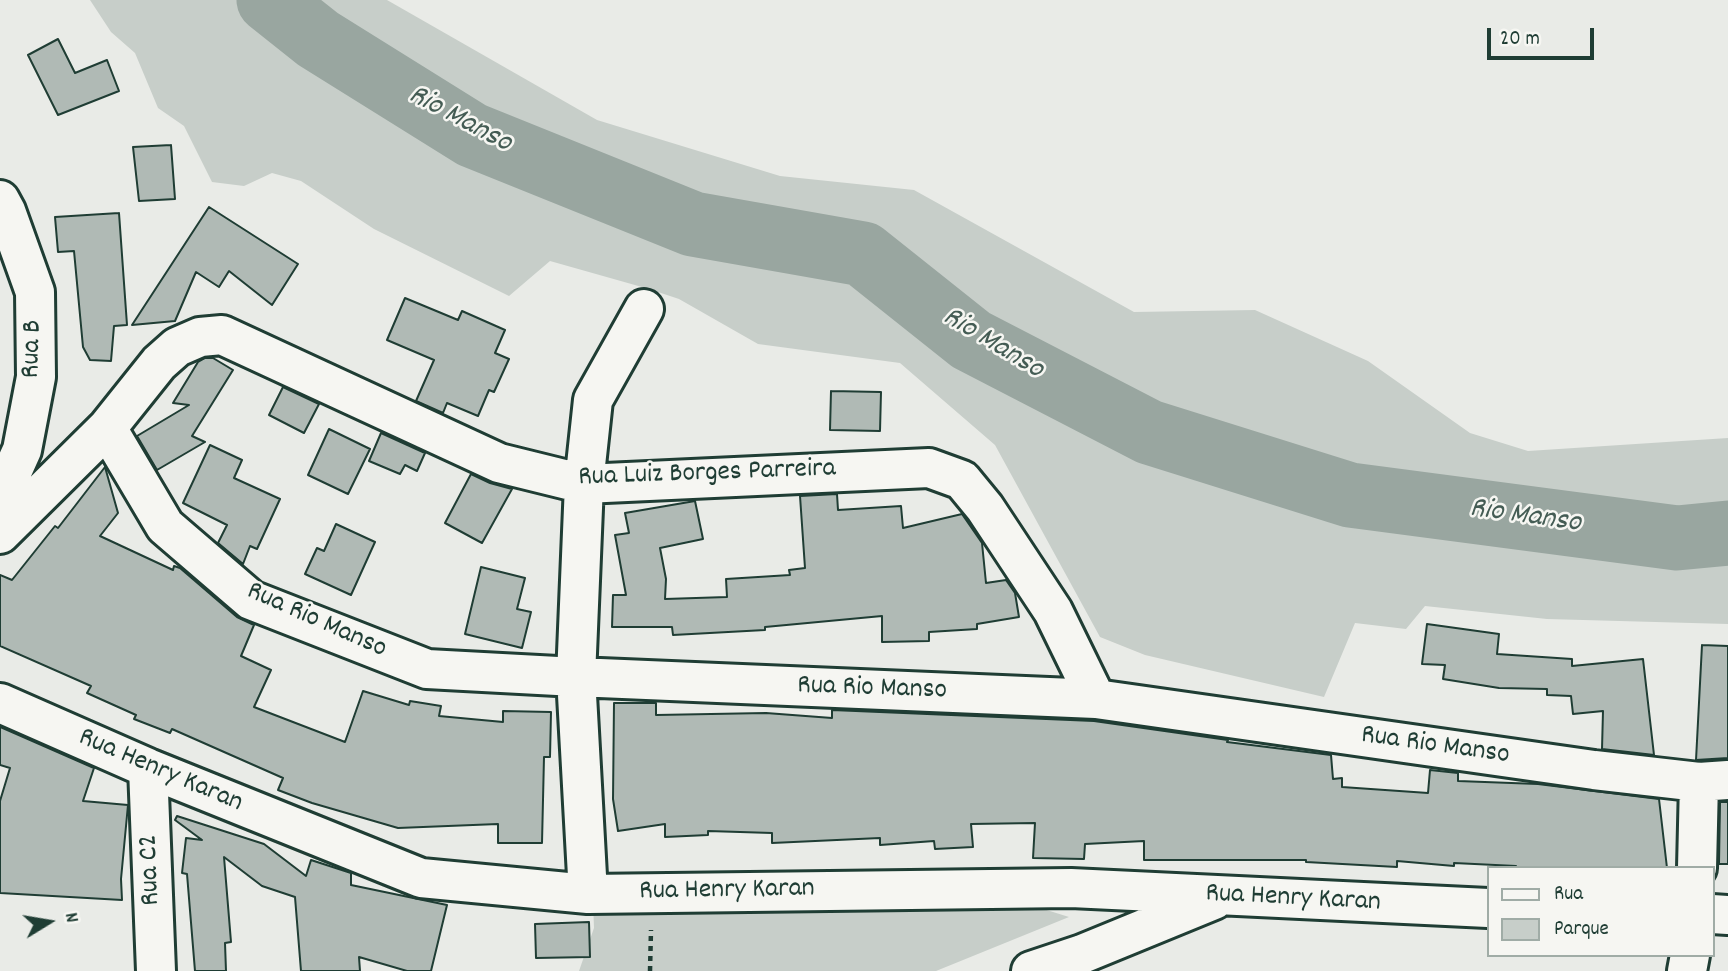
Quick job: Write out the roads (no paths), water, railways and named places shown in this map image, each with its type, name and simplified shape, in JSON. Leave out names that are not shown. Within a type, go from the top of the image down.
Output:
[{"type":"street","name":"Rua B","points":[[0,200],[35,292],[36,377],[22,450],[0,499]]},
{"type":"street","points":[[589,894],[576,677],[584,484],[593,400],[645,309]]},
{"type":"street","name":"Rua Luiz Borges Parreira","points":[[107,428],[159,363],[177,347],[200,337],[222,335],[499,463],[584,484],[929,468],[962,480],[985,508],[1053,611],[1096,699]]},
{"type":"street","points":[[0,534],[107,428]]},
{"type":"street","name":"Rua Rio Manso","points":[[107,428],[165,526],[251,600],[427,669],[1096,699],[1594,770],[1714,781]]},
{"type":"street","name":"Rua Henry Karan","points":[[0,703],[148,768],[421,878],[589,894],[1071,888],[1486,908]]},
{"type":"street","name":"Rua C2","points":[[148,768],[156,971]]},
{"type":"street","points":[[1698,866],[1714,781]]},
{"type":"street","points":[[1031,971],[1082,954],[1222,897]]},
{"type":"waterway","name":"Rio Manso","points":[[269,0],[318,39],[472,135],[693,224],[863,254],[971,340],[1149,432],[1350,495],[1677,538],[1728,533]]}]
